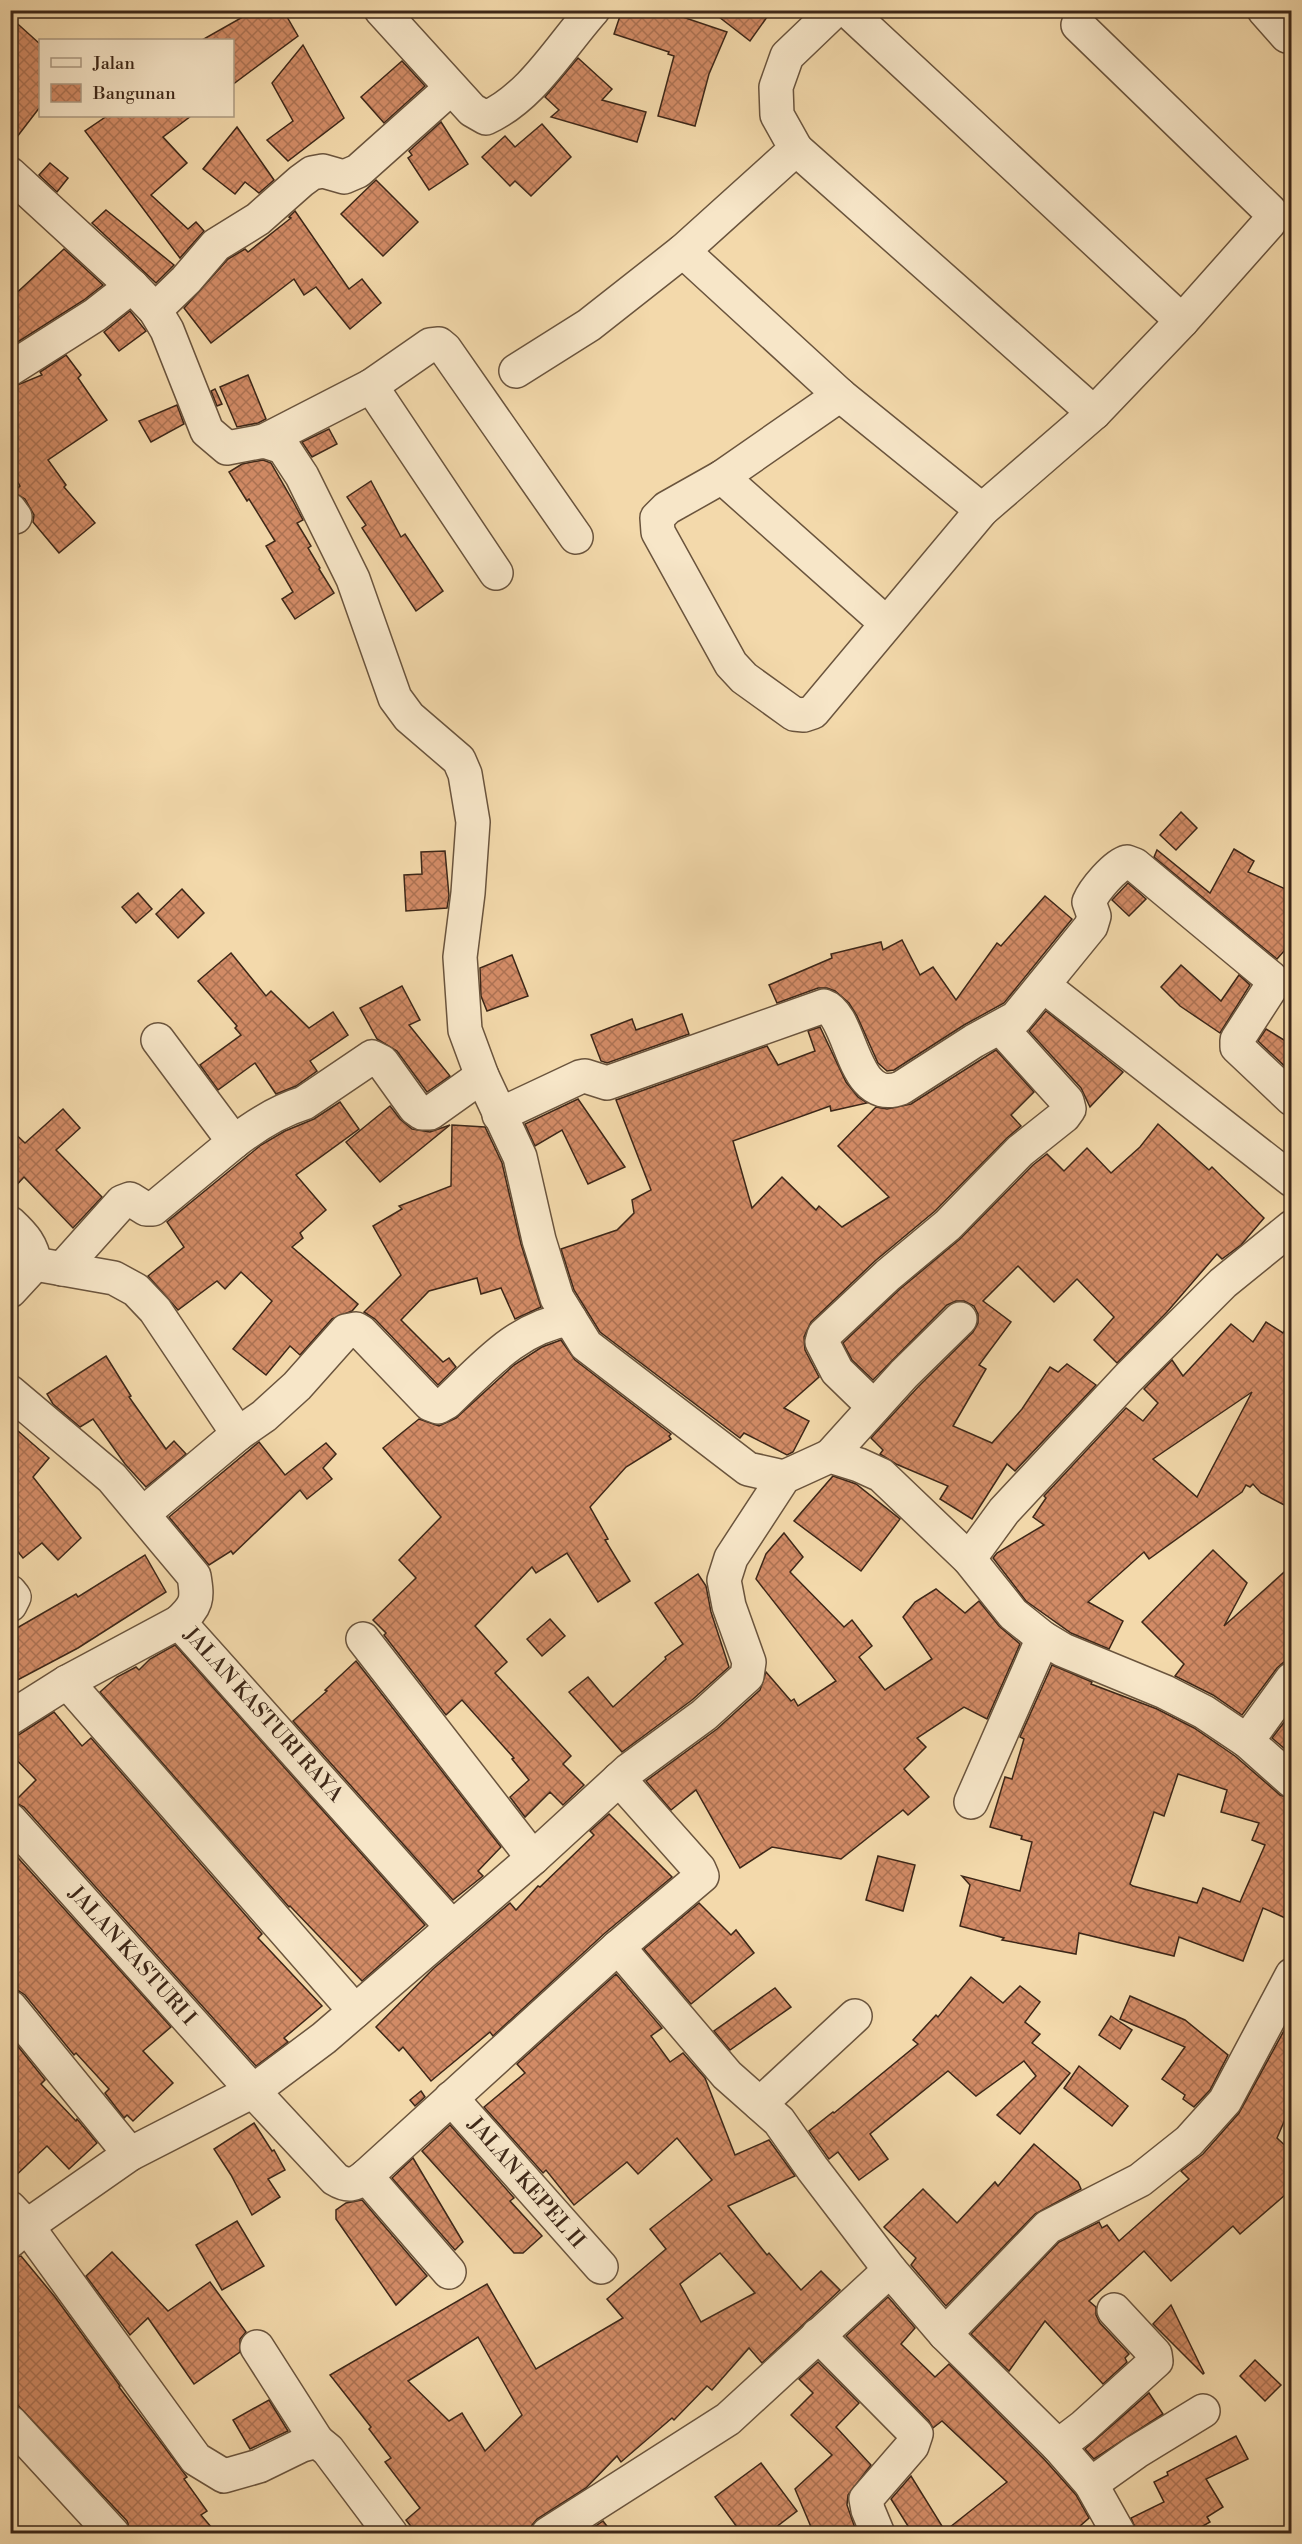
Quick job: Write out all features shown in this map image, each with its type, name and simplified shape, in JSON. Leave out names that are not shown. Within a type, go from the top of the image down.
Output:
[{"type":"street","points":[[381,10],[472,110],[486,118],[497,113],[525,92],[583,22]]},
{"type":"street","points":[[835,10],[788,56],[776,87],[777,115],[796,149],[1094,413]]},
{"type":"street","points":[[847,10],[1182,321]]},
{"type":"street","points":[[1264,10],[1287,36]]},
{"type":"street","points":[[840,395],[722,477],[666,508],[657,518],[658,532],[732,664],[744,678],[794,714],[804,715],[813,712],[982,510],[1094,413],[1182,321],[1269,223],[1269,211],[1075,15]]},
{"type":"street","points":[[155,310],[186,280],[216,245],[258,219],[301,181],[312,173],[323,171],[344,177],[358,171],[452,88]]},
{"type":"street","points":[[516,371],[589,325],[683,251],[796,149]]},
{"type":"street","points":[[10,174],[155,310],[167,330],[207,431],[227,448],[264,441],[371,386],[430,345],[439,344],[445,349],[576,537]]},
{"type":"street","points":[[683,251],[840,395],[982,510]]},
{"type":"street","points":[[10,369],[95,315],[132,286]]},
{"type":"street","points":[[371,386],[496,573]]},
{"type":"street","points":[[264,441],[283,447],[302,476],[353,579],[395,698],[409,717],[459,760],[465,774],[473,822],[468,893],[460,957],[465,1030],[482,1076],[520,1157],[539,1240],[557,1298],[586,1345],[748,1469],[783,1477]]},
{"type":"street","points":[[722,477],[886,623]]},
{"type":"street","points":[[500,1115],[580,1077],[585,1076],[607,1083],[824,1006],[834,1014],[864,1077],[880,1089],[892,1091],[1016,1018],[1094,922],[1089,902],[1094,892],[1123,862],[1131,862],[1271,978],[1273,982],[1270,989],[1238,1040],[1237,1047],[1292,1099]]},
{"type":"street","points":[[1044,986],[1292,1180]]},
{"type":"street","points":[[874,1407],[837,1371],[822,1342],[824,1335],[888,1275],[948,1225],[1020,1151],[1064,1116],[1069,1109],[1067,1101],[1001,1028]]},
{"type":"street","points":[[158,1040],[234,1142]]},
{"type":"street","points":[[10,1291],[49,1266],[122,1202],[130,1199],[146,1209],[153,1209],[261,1122],[294,1105],[304,1103],[372,1057],[382,1062],[415,1108],[422,1113],[430,1113],[482,1076]]},
{"type":"street","points":[[10,1223],[49,1266],[114,1278],[136,1290],[155,1310],[238,1434]]},
{"type":"street","points":[[969,1558],[1005,1511],[1128,1378],[1223,1283],[1292,1227]]},
{"type":"street","points":[[144,1513],[238,1434],[264,1416],[289,1393],[346,1331],[351,1329],[361,1332],[430,1404],[438,1407],[447,1402],[514,1341],[530,1330],[570,1318]]},
{"type":"street","points":[[317,2441],[302,2445],[259,2466],[224,2476],[196,2459],[16,2225],[130,2154],[253,2091],[324,2038],[533,1858],[619,1779],[704,1715],[747,1676],[749,1662],[729,1606],[724,1580],[731,1558],[744,1534],[783,1477],[830,1456],[874,1407],[960,1319]]},
{"type":"street","points":[[10,1392],[112,1478],[144,1513],[194,1576],[197,1596],[193,1609],[179,1622]]},
{"type":"street","points":[[830,1456],[859,1464],[881,1475],[969,1558],[1013,1614],[1043,1638],[1063,1650],[1165,1692],[1204,1712],[1247,1741],[1292,1781]]},
{"type":"street","points":[[10,1592],[14,1597],[10,1605]]},
{"type":"street","name":"JALAN KASTURI RAYA","points":[[10,1718],[67,1682],[179,1622],[452,1927]]},
{"type":"street","points":[[971,1802],[1043,1638]]},
{"type":"street","points":[[363,1639],[533,1858]]},
{"type":"street","points":[[1247,1741],[1292,1679]]},
{"type":"street","points":[[67,1682],[355,2012]]},
{"type":"street","points":[[449,2272],[366,2176],[618,1947],[702,1876],[699,1869],[619,1779]]},
{"type":"street","name":"JALAN KASTURI I","points":[[10,1820],[334,2179],[351,2185],[366,2176]]},
{"type":"street","points":[[618,1947],[720,2066],[779,2121],[890,2270],[945,2334],[1058,2446],[1091,2484],[1119,2534]]},
{"type":"street","points":[[945,2334],[1048,2227],[1140,2180],[1189,2141],[1224,2101],[1292,1975]]},
{"type":"street","points":[[10,2007],[130,2154]]},
{"type":"street","points":[[760,2103],[855,2016]]},
{"type":"street","name":"JALAN KEPEL II","points":[[451,2098],[601,2267]]},
{"type":"street","points":[[548,2534],[728,2419],[890,2270]]},
{"type":"street","points":[[1058,2446],[1083,2427],[1156,2361],[1155,2354],[1113,2310]]},
{"type":"street","points":[[818,2335],[916,2434],[912,2446],[866,2499],[878,2534]]},
{"type":"street","points":[[257,2347],[317,2441],[328,2450],[391,2534]]},
{"type":"street","points":[[1091,2484],[1136,2452],[1203,2411]]},
{"type":"street","points":[[10,2422],[113,2534]]},
{"type":"building","points":[[255,10],[283,10],[298,36],[234,84],[234,39],[204,39]]},
{"type":"building","points":[[622,10],[662,10],[727,32],[709,74],[695,126],[658,116],[674,56],[668,54],[669,52],[614,34]]},
{"type":"building","points":[[710,10],[772,10],[750,41]]},
{"type":"building","points":[[10,17],[39,43],[39,108],[10,146]]},
{"type":"building","points":[[303,45],[344,118],[288,161],[267,140],[293,121],[272,83]]},
{"type":"building","points":[[578,58],[612,89],[602,100],[646,112],[637,142],[551,117],[559,110],[545,97]]},
{"type":"building","points":[[402,61],[425,86],[384,123],[361,97]]},
{"type":"building","points":[[106,117],[190,117],[163,137],[187,163],[151,195],[188,229],[196,222],[204,231],[180,258],[85,131]]},
{"type":"building","points":[[441,122],[468,164],[429,190],[408,158],[412,155],[409,151]]},
{"type":"building","points":[[542,124],[571,157],[531,196],[515,181],[510,186],[482,157],[505,136],[515,147]]},
{"type":"building","points":[[237,127],[274,180],[259,193],[245,182],[235,194],[203,169]]},
{"type":"building","points":[[50,163],[68,178],[57,192],[39,175]]},
{"type":"building","points":[[376,180],[418,222],[383,256],[341,214]]},
{"type":"building","points":[[106,210],[174,265],[156,283],[92,223]]},
{"type":"building","points":[[295,211],[349,289],[362,279],[381,303],[350,329],[316,287],[304,295],[294,279],[211,343],[184,308],[228,259],[245,249],[248,252],[291,218],[289,217]]},
{"type":"building","points":[[64,249],[103,285],[84,300],[13,345],[10,342],[10,299]]},
{"type":"building","points":[[130,311],[146,331],[119,351],[104,332]]},
{"type":"building","points":[[66,355],[81,375],[78,378],[107,420],[48,460],[66,485],[64,487],[95,523],[59,553],[33,522],[34,515],[25,499],[13,492],[20,486],[10,469],[10,388],[42,375],[40,372]]},
{"type":"building","points":[[248,375],[266,419],[237,427],[220,387]]},
{"type":"building","points":[[215,389],[222,404],[217,406],[211,391]]},
{"type":"building","points":[[177,405],[184,424],[151,442],[139,421]]},
{"type":"building","points":[[329,429],[337,444],[312,457],[302,442]]},
{"type":"building","points":[[263,460],[271,463],[293,501],[303,520],[297,523],[311,546],[308,548],[334,593],[295,619],[282,599],[293,592],[266,546],[275,541],[229,472],[242,464]]},
{"type":"building","points":[[371,481],[401,537],[405,534],[443,591],[416,611],[362,528],[366,525],[347,497]]},
{"type":"building","points":[[1181,812],[1197,828],[1176,850],[1160,835]]},
{"type":"building","points":[[1234,849],[1254,861],[1248,872],[1292,892],[1292,942],[1277,959],[1154,857],[1157,850],[1210,893]]},
{"type":"building","points":[[445,851],[449,896],[447,908],[406,911],[404,875],[422,874],[421,852]]},
{"type":"building","points":[[1128,883],[1146,899],[1129,916],[1112,900]]},
{"type":"building","points":[[182,889],[204,913],[178,938],[156,914]]},
{"type":"building","points":[[138,893],[152,909],[136,923],[122,907]]},
{"type":"building","points":[[1045,896],[1072,919],[1004,1003],[964,1025],[894,1070],[887,1071],[878,1063],[857,1016],[849,1003],[835,991],[818,988],[777,1003],[769,985],[832,958],[831,954],[881,942],[883,950],[902,940],[920,975],[933,967],[956,1000],[997,943],[1001,946]]},
{"type":"building","points":[[231,953],[266,996],[271,991],[309,1028],[333,1012],[348,1035],[310,1061],[317,1071],[296,1086],[276,1094],[255,1063],[218,1090],[200,1065],[241,1035],[235,1028],[237,1026],[198,981]]},
{"type":"building","points":[[512,955],[528,996],[487,1011],[481,996],[480,968]]},
{"type":"building","points":[[1181,965],[1221,1001],[1239,975],[1250,985],[1220,1033],[1180,1006],[1161,987]]},
{"type":"building","points":[[402,986],[420,1020],[409,1025],[450,1076],[427,1092],[397,1051],[377,1039],[360,1008]]},
{"type":"building","points":[[1046,1011],[1123,1072],[1090,1107],[1081,1088],[1029,1031]]},
{"type":"building","points":[[682,1014],[689,1034],[607,1063],[601,1061],[591,1035],[632,1019],[636,1030]]},
{"type":"building","points":[[820,1027],[846,1082],[858,1097],[867,1103],[831,1111],[830,1106],[733,1141],[752,1208],[782,1177],[816,1210],[819,1206],[842,1227],[889,1197],[838,1146],[876,1107],[887,1109],[911,1104],[996,1050],[1034,1092],[1011,1115],[1021,1126],[935,1211],[875,1261],[811,1322],[804,1337],[805,1350],[819,1377],[784,1408],[809,1421],[793,1452],[787,1455],[744,1433],[740,1438],[600,1332],[574,1290],[561,1249],[617,1230],[634,1213],[632,1200],[651,1190],[616,1100],[767,1046],[778,1065],[815,1051],[808,1031]]},
{"type":"building","points":[[1266,1029],[1292,1045],[1292,1073],[1258,1041]]},
{"type":"building","points":[[578,1099],[625,1167],[588,1184],[562,1130],[535,1146],[525,1124]]},
{"type":"building","points":[[340,1102],[359,1129],[296,1175],[326,1210],[300,1233],[303,1238],[292,1247],[358,1304],[352,1311],[332,1319],[300,1355],[290,1346],[266,1375],[233,1349],[272,1301],[241,1272],[225,1289],[217,1281],[178,1310],[148,1276],[184,1247],[167,1222],[261,1145],[285,1131],[314,1119]]},
{"type":"building","points":[[390,1106],[412,1129],[430,1132],[450,1125],[380,1182],[346,1142]]},
{"type":"building","points":[[63,1109],[80,1128],[56,1150],[102,1197],[73,1228],[24,1177],[10,1192],[10,1129],[25,1143]]},
{"type":"building","points":[[1158,1124],[1209,1170],[1212,1167],[1264,1218],[1241,1245],[1222,1259],[1217,1254],[1167,1312],[1117,1363],[1094,1340],[1114,1317],[1077,1279],[1054,1302],[1018,1266],[983,1301],[1011,1322],[979,1365],[986,1369],[953,1426],[992,1443],[1022,1409],[1050,1367],[1058,1372],[1067,1364],[1096,1385],[1015,1471],[1007,1464],[972,1519],[940,1499],[948,1486],[896,1464],[880,1454],[883,1450],[871,1438],[973,1332],[978,1323],[978,1314],[974,1306],[964,1301],[956,1301],[947,1305],[873,1380],[852,1360],[843,1343],[900,1289],[960,1239],[1033,1165],[1047,1154],[1064,1171],[1087,1148],[1111,1173],[1140,1147]]},
{"type":"building","points":[[452,1125],[485,1127],[502,1163],[521,1244],[541,1307],[515,1319],[501,1288],[481,1294],[477,1278],[429,1291],[401,1320],[443,1362],[449,1358],[456,1367],[438,1385],[375,1319],[364,1312],[401,1275],[373,1226],[402,1209],[399,1206],[451,1186]]},
{"type":"building","points":[[1292,1317],[1292,1509],[1261,1493],[1253,1484],[1250,1487],[1246,1485],[1242,1492],[1149,1559],[1144,1552],[1088,1602],[1123,1621],[1109,1649],[1071,1633],[1026,1601],[993,1558],[997,1553],[1044,1525],[1033,1517],[1046,1498],[1044,1496],[1126,1408],[1143,1421],[1158,1403],[1144,1389],[1172,1360],[1183,1376],[1231,1324],[1253,1342],[1266,1322],[1283,1333]],"holes":[[[1252,1392],[1197,1497],[1153,1459]]]},
{"type":"building","points":[[561,1340],[575,1360],[671,1434],[669,1436],[671,1439],[626,1467],[590,1507],[608,1539],[605,1540],[630,1581],[598,1602],[567,1553],[536,1573],[532,1567],[475,1626],[507,1662],[495,1673],[571,1756],[563,1764],[584,1785],[563,1805],[550,1792],[525,1817],[510,1797],[529,1780],[512,1759],[514,1758],[462,1700],[446,1715],[384,1635],[386,1633],[373,1620],[416,1578],[399,1560],[441,1517],[383,1448],[419,1419],[439,1426],[456,1418],[514,1365],[542,1347]]},
{"type":"building","points":[[106,1356],[131,1396],[129,1397],[166,1449],[174,1441],[186,1454],[146,1487],[125,1464],[93,1419],[80,1427],[53,1404],[47,1394]]},
{"type":"building","points":[[10,1424],[49,1458],[33,1477],[81,1538],[58,1560],[42,1543],[23,1558],[10,1542]]},
{"type":"building","points":[[259,1442],[285,1475],[326,1443],[336,1454],[323,1468],[332,1479],[307,1499],[300,1490],[233,1554],[231,1551],[209,1565],[169,1517]]},
{"type":"building","points":[[833,1476],[856,1484],[900,1519],[861,1571],[794,1521]]},
{"type":"building","points":[[784,1533],[803,1557],[790,1572],[844,1627],[852,1620],[872,1646],[859,1657],[885,1690],[932,1659],[903,1617],[915,1602],[936,1589],[965,1613],[979,1601],[999,1626],[1020,1644],[987,1719],[964,1707],[917,1738],[926,1747],[904,1769],[929,1797],[908,1815],[903,1810],[841,1859],[772,1847],[740,1868],[696,1790],[671,1810],[646,1781],[717,1729],[760,1690],[766,1672],[791,1701],[794,1699],[798,1706],[836,1681],[756,1579],[766,1554]]},
{"type":"building","points":[[1213,1550],[1247,1583],[1224,1626],[1292,1565],[1292,1661],[1284,1662],[1277,1668],[1242,1715],[1213,1695],[1175,1676],[1184,1664],[1142,1622]]},
{"type":"building","points":[[145,1555],[166,1592],[78,1648],[10,1684],[10,1632],[76,1594],[78,1597]]},
{"type":"building","points":[[698,1574],[706,1586],[711,1612],[729,1667],[692,1700],[622,1752],[569,1692],[588,1677],[613,1707],[666,1659],[665,1657],[683,1644],[655,1603]]},
{"type":"building","points":[[550,1619],[565,1636],[542,1656],[527,1639]]},
{"type":"building","points":[[175,1645],[425,1925],[362,1981],[289,1907],[100,1692],[117,1677],[136,1667],[139,1670],[150,1659]]},
{"type":"building","points":[[356,1661],[501,1847],[478,1871],[483,1876],[453,1900],[293,1721]]},
{"type":"building","points":[[1052,1665],[1092,1682],[1091,1684],[1157,1709],[1194,1728],[1235,1756],[1280,1795],[1292,1799],[1292,1921],[1263,1908],[1243,1961],[1179,1937],[1174,1956],[1079,1933],[1076,1954],[1002,1940],[1004,1938],[960,1926],[970,1885],[962,1876],[1020,1891],[1032,1842],[1021,1839],[1022,1836],[990,1827],[1005,1777],[1012,1779],[1024,1739],[1020,1737]],"holes":[[[1178,1774],[1227,1790],[1221,1812],[1259,1823],[1252,1840],[1265,1845],[1240,1902],[1203,1888],[1197,1903],[1130,1884],[1154,1812],[1164,1816]]]},
{"type":"building","points":[[54,1712],[82,1746],[91,1738],[262,1934],[258,1938],[322,2006],[284,2038],[288,2042],[256,2066],[24,1807],[14,1802],[36,1780],[10,1753],[10,1737],[20,1734]]},
{"type":"building","points":[[1292,1712],[1292,1755],[1272,1738]]},
{"type":"building","points":[[609,1814],[672,1877],[605,1933],[493,2036],[490,2032],[431,2081],[403,2047],[399,2051],[376,2027],[433,1969],[510,1903],[516,1910],[538,1886],[540,1887],[594,1835],[590,1831]]},
{"type":"building","points":[[10,1849],[171,2027],[143,2051],[173,2083],[133,2121],[127,2115],[124,2118],[105,2093],[109,2089],[76,2053],[74,2055],[25,1995],[10,1985]]},
{"type":"building","points":[[878,1856],[915,1865],[903,1911],[866,1900]]},
{"type":"building","points":[[699,1903],[731,1935],[736,1930],[754,1953],[691,2004],[644,1949]]},
{"type":"building","points":[[616,1974],[662,2028],[651,2036],[670,2062],[683,2053],[705,2078],[735,2155],[769,2140],[795,2176],[728,2206],[767,2255],[769,2253],[801,2290],[821,2271],[840,2290],[762,2363],[749,2348],[712,2390],[707,2386],[674,2420],[672,2418],[621,2462],[617,2456],[586,2488],[537,2519],[529,2534],[417,2534],[406,2520],[420,2508],[385,2462],[391,2458],[369,2429],[371,2427],[330,2375],[487,2284],[536,2369],[623,2318],[607,2299],[666,2249],[650,2229],[712,2180],[677,2138],[638,2174],[627,2162],[574,2205],[546,2170],[543,2173],[484,2107],[525,2073],[517,2064]],"holes":[[[720,2253],[755,2293],[701,2322],[680,2284]],[[478,2337],[522,2415],[485,2451],[462,2413],[449,2421],[408,2381]]]},
{"type":"building","points":[[971,1977],[1003,2003],[1020,1986],[1040,2002],[1025,2022],[1040,2034],[1032,2043],[1070,2073],[1020,2134],[997,2115],[1036,2076],[1024,2061],[976,2096],[948,2071],[870,2134],[888,2159],[859,2180],[838,2152],[829,2159],[809,2131],[918,2044],[913,2040],[936,2015],[938,2017]]},
{"type":"building","points":[[775,1988],[791,2007],[730,2050],[714,2031]]},
{"type":"building","points":[[1130,1996],[1185,2020],[1228,2055],[1210,2090],[1194,2107],[1183,2099],[1185,2095],[1162,2079],[1185,2047],[1120,2019]]},
{"type":"building","points":[[1111,2016],[1132,2030],[1120,2049],[1099,2035]]},
{"type":"building","points":[[1292,2016],[1292,2103],[1277,2138],[1292,2152],[1292,2189],[1240,2234],[1233,2226],[1171,2281],[1144,2251],[1089,2301],[1096,2307],[1096,2315],[1100,2323],[1129,2354],[1125,2358],[1127,2362],[1103,2384],[1045,2321],[1009,2371],[971,2334],[1059,2242],[1099,2222],[1102,2228],[1107,2225],[1119,2241],[1189,2179],[1181,2171],[1203,2154],[1239,2113]]},
{"type":"building","points":[[12,2039],[45,2080],[41,2084],[76,2121],[77,2119],[97,2143],[69,2169],[47,2146],[10,2181]]},
{"type":"building","points":[[1079,2066],[1128,2106],[1112,2126],[1064,2088]]},
{"type":"building","points":[[421,2091],[425,2097],[415,2106],[410,2100]]},
{"type":"building","points":[[254,2123],[272,2151],[274,2150],[285,2170],[268,2179],[280,2197],[252,2215],[214,2149]]},
{"type":"building","points":[[450,2125],[514,2198],[510,2201],[542,2236],[523,2253],[514,2253],[422,2151]]},
{"type":"building","points":[[1034,2144],[1078,2182],[1081,2189],[1035,2214],[946,2306],[911,2265],[916,2258],[884,2227],[923,2189],[957,2223],[995,2182],[998,2186]]},
{"type":"building","points":[[413,2158],[463,2242],[455,2250],[392,2178]]},
{"type":"building","points":[[362,2200],[427,2276],[396,2305],[336,2219],[336,2210],[346,2203]]},
{"type":"building","points":[[237,2221],[264,2266],[222,2290],[196,2245]]},
{"type":"building","points":[[112,2252],[168,2311],[210,2282],[246,2332],[240,2339],[240,2352],[194,2384],[148,2318],[130,2335],[86,2276]]},
{"type":"building","points":[[21,2256],[55,2297],[187,2477],[184,2479],[207,2511],[201,2515],[217,2534],[131,2533],[127,2521],[10,2397],[10,2259]]},
{"type":"building","points":[[888,2297],[915,2328],[901,2344],[935,2377],[949,2364],[1044,2459],[1076,2495],[1089,2518],[1071,2534],[913,2534],[891,2499],[911,2476],[945,2531],[1007,2482],[942,2421],[933,2428],[929,2421],[846,2336]]},
{"type":"building","points":[[1171,2305],[1204,2373],[1203,2374],[1153,2324]]},
{"type":"building","points":[[1255,2360],[1281,2385],[1265,2401],[1240,2376]]},
{"type":"building","points":[[818,2362],[859,2403],[836,2427],[871,2465],[848,2495],[847,2505],[857,2534],[814,2534],[795,2489],[832,2455],[791,2415],[813,2393],[799,2379]]},
{"type":"building","points":[[1149,2393],[1163,2414],[1094,2459],[1085,2449]]},
{"type":"building","points":[[269,2400],[288,2431],[250,2449],[233,2420]]},
{"type":"building","points":[[1236,2436],[1248,2459],[1206,2479],[1223,2507],[1207,2517],[1210,2522],[1189,2534],[1138,2534],[1131,2518],[1164,2502],[1154,2482],[1168,2475],[1167,2472]]},
{"type":"building","points":[[761,2463],[797,2511],[767,2534],[742,2534],[715,2497]]},
{"type":"building","points":[[603,2521],[613,2534],[584,2534]]}]
